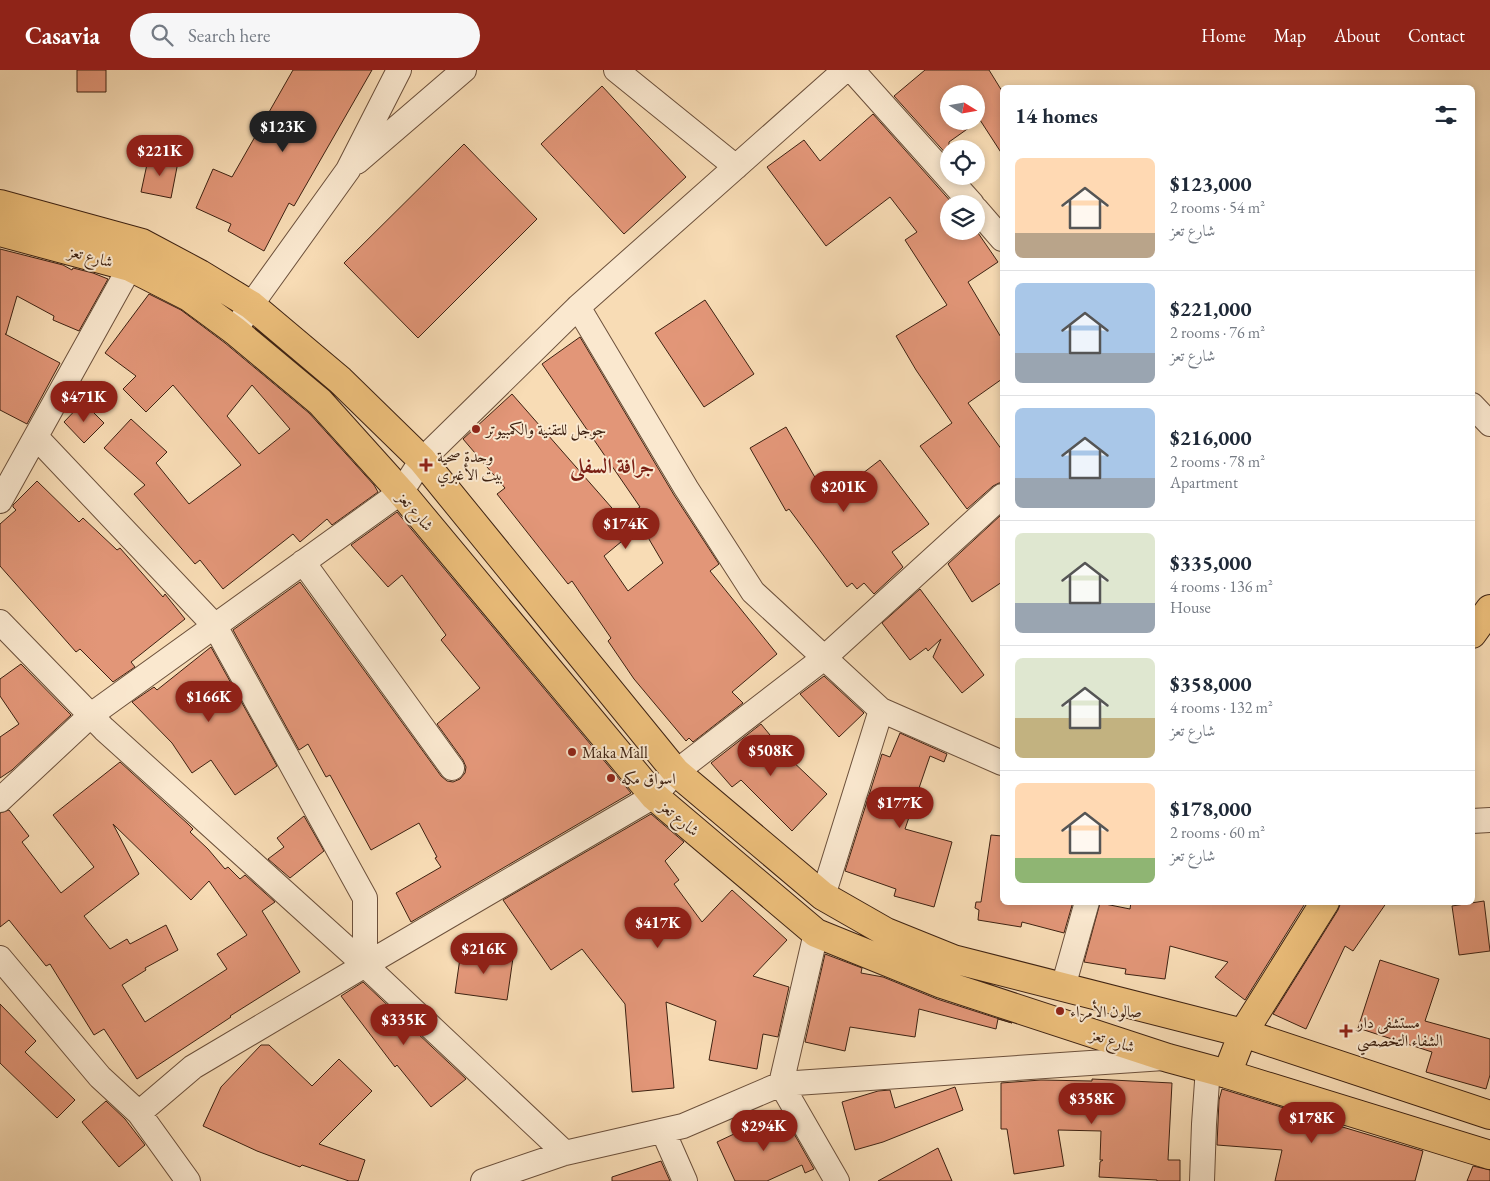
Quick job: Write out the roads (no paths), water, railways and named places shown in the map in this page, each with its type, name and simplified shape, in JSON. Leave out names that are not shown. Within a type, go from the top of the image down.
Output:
[{"type":"main road","name":"شارع تعز","points":[[0,204],[142,243],[200,274],[251,306],[340,380],[422,460],[676,772],[823,896],[886,932],[953,959],[1243,1033],[1490,1115]]},
{"type":"main road","name":"شارع تعز","points":[[0,232],[130,267],[189,297],[235,331],[320,402],[401,492],[654,796],[816,933],[942,984],[1168,1058],[1218,1071],[1490,1155]]},
{"type":"main road","points":[[1475,630],[1490,609]]},
{"type":"main road","points":[[1218,1071],[1323,905]]},
{"type":"street","points":[[235,331],[348,170],[398,70]]},
{"type":"street","points":[[348,170],[464,70]]},
{"type":"street","points":[[616,70],[736,167]]},
{"type":"street","points":[[0,800],[92,715],[401,492],[422,460],[578,307],[845,70]]},
{"type":"street","points":[[852,70],[964,195]]},
{"type":"street","points":[[985,219],[1000,236]]},
{"type":"street","points":[[0,501],[130,267]]},
{"type":"street","points":[[578,307],[686,488],[753,592],[881,710],[1000,762]]},
{"type":"street","points":[[1475,409],[1490,424]]},
{"type":"street","points":[[36,437],[215,626],[365,898],[365,964]]},
{"type":"street","points":[[139,1113],[194,1068],[365,964],[654,796],[676,772],[824,658],[1000,498]]},
{"type":"street","points":[[304,562],[452,768]]},
{"type":"street","points":[[0,622],[112,735],[365,964],[565,1153]]},
{"type":"street","points":[[823,896],[881,710]]},
{"type":"street","points":[[1475,821],[1490,820]]},
{"type":"street","points":[[1063,987],[1086,905]]},
{"type":"street","points":[[816,933],[781,1084],[837,1181]]},
{"type":"street","points":[[0,958],[100,1077],[139,1113],[188,1181]]},
{"type":"street","points":[[483,1181],[565,1153],[683,1126],[781,1084],[1168,1058]]},
{"type":"street","points":[[1202,1181],[1204,1124],[1218,1071]]},
{"type":"street","points":[[663,1131],[685,1181]]},
{"type":"place","name":"جوجل للتقنية والكمبيوتر","points":[[476,429]]},
{"type":"place","name":"وحدة صحية بيت الأغبري","points":[[426,465]]},
{"type":"place","name":"Maka Mall","points":[[572,752]]},
{"type":"place","name":"اسواق مكه","points":[[611,778]]},
{"type":"place","name":"صالون الأمراء","points":[[1060,1011]]},
{"type":"place","name":"مستشفى دار الشفاء التخصصي","points":[[1346,1031]]},
{"type":"district","name":"جرافة السفلى","points":[[612,466]]}]
